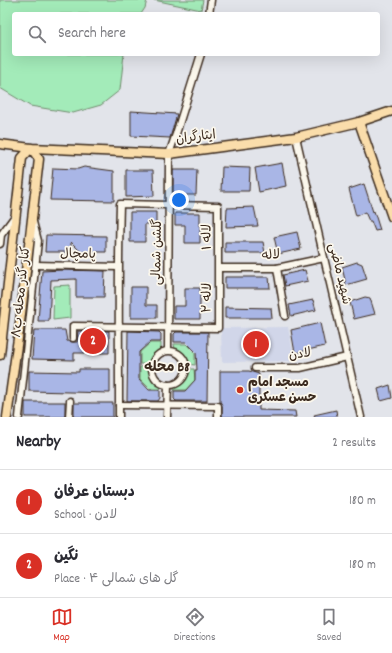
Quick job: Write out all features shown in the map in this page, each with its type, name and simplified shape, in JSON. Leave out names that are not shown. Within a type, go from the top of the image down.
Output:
[{"type":"main road","name":"ایثارگران","points":[[0,144],[31,148],[169,154],[296,137],[359,122],[392,111]]},
{"type":"main road","points":[[359,122],[392,217]]},
{"type":"main road","points":[[0,356],[22,158],[31,148],[39,160],[7,417]]},
{"type":"street","points":[[209,12],[211,0]]},
{"type":"street","name":"گلشن شمالی","points":[[168,350],[169,154],[200,56]]},
{"type":"street","name":"شهید ماضی","points":[[296,137],[361,417]]},
{"type":"street","points":[[119,417],[118,267],[120,204],[169,205]]},
{"type":"street","name":"لاله ۱","points":[[169,205],[218,206],[219,268]]},
{"type":"street","points":[[0,244],[1,235],[16,215]]},
{"type":"street","name":"کنار گذر محله ب۸","points":[[19,417],[38,241],[32,218]]},
{"type":"street","name":"لاله","points":[[219,268],[278,268],[324,258]]},
{"type":"street","name":"پامچال","points":[[36,265],[118,267]]},
{"type":"street","name":"لاله ۲","points":[[168,328],[218,328],[219,268]]},
{"type":"street","points":[[278,268],[284,316]]},
{"type":"street","points":[[73,338],[73,326],[168,328]]},
{"type":"street","points":[[168,350],[179,353],[186,362],[186,374],[183,379],[168,385],[157,380],[152,370],[154,359],[157,355],[168,350]]},
{"type":"street","name":"لادن","points":[[255,368],[300,368],[347,357]]},
{"type":"street","points":[[167,417],[168,385]]},
{"type":"street","points":[[70,401],[70,417]]},
{"type":"street","points":[[119,405],[218,406],[218,417]]},
{"type":"shaded area","points":[[288,327],[295,361],[222,362],[221,328]]},
{"type":"green space","points":[[0,0],[147,0],[142,12],[12,12],[12,56],[124,56],[120,90],[101,105],[73,113],[30,106],[0,88]]},
{"type":"green space","points":[[154,0],[203,0],[201,10]]},
{"type":"green space","points":[[70,285],[70,318],[53,320],[54,286]]},
{"type":"green space","points":[[150,343],[161,343],[161,351],[152,355],[149,364],[140,364],[140,352]]},
{"type":"green space","points":[[174,344],[186,344],[195,353],[195,365],[187,364],[184,356],[175,349]]},
{"type":"green space","points":[[140,367],[149,367],[150,375],[155,381],[161,384],[161,389],[150,389],[140,379]]},
{"type":"green space","points":[[187,369],[194,369],[195,380],[186,390],[174,390],[174,385],[182,379]]},
{"type":"building","points":[[131,111],[177,114],[170,138],[131,136]]},
{"type":"building","points":[[282,163],[286,186],[259,192],[255,168]]},
{"type":"building","points":[[84,167],[114,171],[114,201],[50,200],[53,168],[78,169]]},
{"type":"building","points":[[222,167],[250,168],[249,191],[221,191]]},
{"type":"building","points":[[126,170],[153,170],[154,196],[126,197]]},
{"type":"building","points":[[173,170],[197,170],[196,195],[173,195]]},
{"type":"building","points":[[364,184],[380,230],[375,231],[365,212],[356,216],[349,189]]},
{"type":"building","points":[[254,207],[258,226],[226,227],[227,208]]},
{"type":"building","points":[[130,212],[156,212],[156,224],[145,224],[145,242],[130,242]]},
{"type":"building","points":[[175,213],[200,213],[200,243],[185,243],[185,225],[175,225]]},
{"type":"building","points":[[297,232],[301,249],[278,254],[274,237]]},
{"type":"building","points":[[46,235],[106,236],[106,252],[81,252],[71,242],[71,252],[45,252]]},
{"type":"building","points":[[225,242],[263,242],[265,253],[225,253]]},
{"type":"building","points":[[357,262],[362,264],[367,279],[346,285],[342,267]]},
{"type":"building","points":[[305,270],[308,281],[285,286],[283,275]]},
{"type":"building","points":[[42,271],[105,271],[104,297],[76,297],[76,279],[51,280],[49,321],[38,321]]},
{"type":"building","points":[[225,277],[269,277],[270,288],[225,288]]},
{"type":"building","points":[[131,287],[146,287],[146,305],[157,305],[157,318],[131,318]]},
{"type":"building","points":[[185,288],[200,288],[200,319],[174,319],[174,306],[185,306]]},
{"type":"building","points":[[365,297],[370,298],[375,314],[354,319],[350,302]]},
{"type":"building","points":[[313,300],[316,310],[291,316],[289,305]]},
{"type":"building","points":[[225,307],[271,308],[272,318],[225,318]]},
{"type":"building","points":[[320,323],[325,346],[295,353],[291,330]]},
{"type":"building","points":[[34,330],[65,330],[67,341],[73,342],[77,342],[78,331],[109,331],[109,353],[74,353],[74,360],[32,359]]},
{"type":"building","points":[[128,331],[159,332],[161,334],[161,342],[150,342],[139,352],[139,379],[149,390],[160,390],[160,398],[158,401],[127,401]]},
{"type":"building","points":[[176,332],[208,332],[207,401],[176,401],[174,399],[174,391],[185,391],[195,380],[195,370],[197,370],[196,352],[186,342],[174,342],[174,334]]},
{"type":"building","points":[[79,369],[110,369],[110,393],[29,391],[29,371],[79,372]]},
{"type":"building","name":"مسجد امام حسن عسکری","points":[[220,371],[249,371],[259,374],[259,410],[295,411],[296,417],[222,417],[222,406],[220,402]]},
{"type":"building","points":[[390,385],[392,398],[381,401],[378,389]]},
{"type":"building","points":[[25,402],[65,402],[65,417],[25,417]]},
{"type":"building","points":[[74,403],[113,403],[113,417],[74,417]]},
{"type":"building","points":[[336,410],[337,417],[315,417],[314,415]]},
{"type":"place","name":"نگین","points":[[93,341]]},
{"type":"place","name":"دبستان عرفان","points":[[256,344]]},
{"type":"place","name":"مسجد امام حسن عسکری","points":[[240,390]]},
{"type":"district","name":"محله B8","points":[[167,368]]}]
